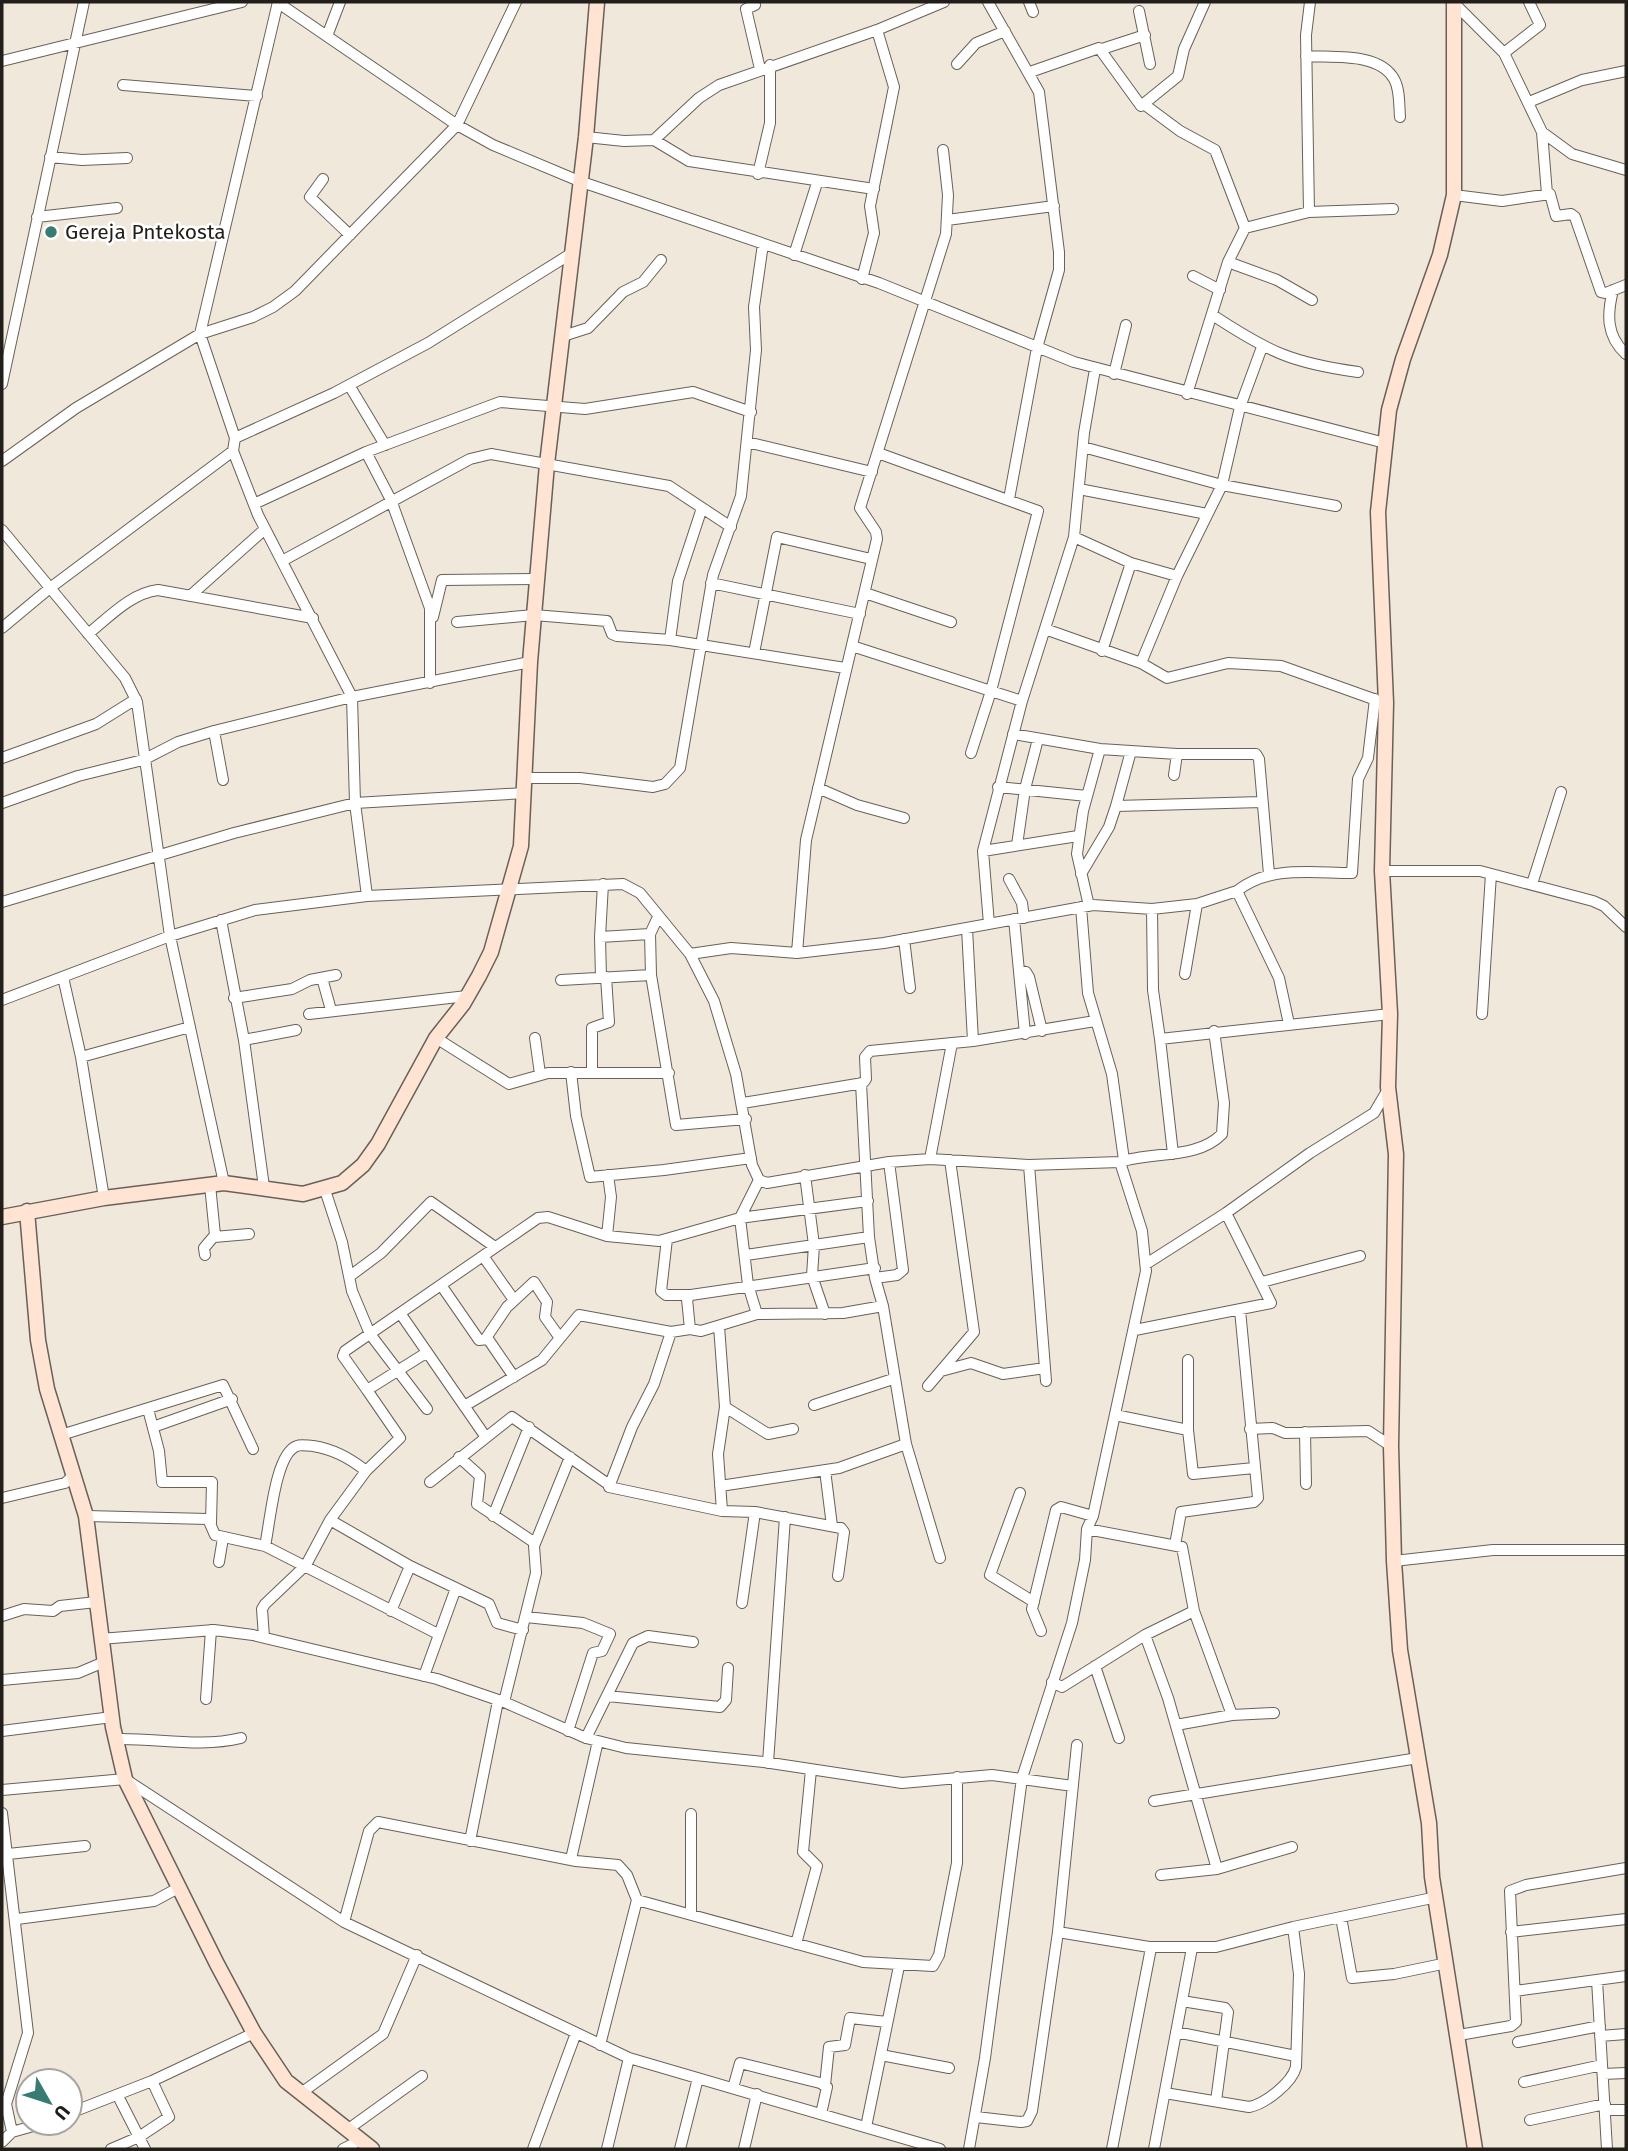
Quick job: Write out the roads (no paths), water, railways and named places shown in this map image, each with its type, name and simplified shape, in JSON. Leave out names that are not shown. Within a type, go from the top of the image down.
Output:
[{"type":"street","points":[[2,384],[85,2]]},
{"type":"street","points":[[2,61],[242,2]]},
{"type":"street","points":[[367,896],[355,803],[352,697],[265,529],[233,450],[235,438],[200,334],[278,2],[457,125],[493,145],[579,181],[862,279],[1095,369],[1385,443]]},
{"type":"street","points":[[327,36],[340,2]]},
{"type":"street","points":[[2,461],[76,408],[200,334],[273,307],[295,291],[457,125],[516,2]]},
{"type":"street","points":[[654,140],[710,90],[765,67],[877,30],[944,2]]},
{"type":"street","points":[[988,2],[1030,72],[1043,106],[1059,270],[1038,348],[1009,499]]},
{"type":"street","points":[[1145,104],[1178,76],[1184,49],[1205,2]]},
{"type":"street","points":[[1309,212],[1306,56],[1307,14],[1310,2]]},
{"type":"street","points":[[1504,53],[1540,25],[1530,2]]},
{"type":"street","points":[[1454,3],[1504,53],[1542,132],[1548,194],[1556,216],[1575,216],[1599,289],[1603,293],[1626,285]]},
{"type":"street","points":[[1454,3],[1454,195],[1440,255],[1396,384],[1385,443],[1378,512],[1382,871],[1390,1014],[1388,1087],[1396,1154],[1391,1446],[1394,1561],[1400,1650],[1475,2149]]},
{"type":"street","points":[[2,1217],[104,1199],[217,1184],[264,1187],[303,1194],[326,1190],[351,1177],[378,1144],[436,1038],[467,996],[491,952],[509,887],[516,873],[521,846],[534,615],[547,464],[556,407],[586,137],[593,4]]},
{"type":"street","points":[[755,5],[746,9],[765,67],[770,123],[758,174]]},
{"type":"street","points":[[1139,11],[1150,64]]},
{"type":"street","points":[[862,279],[874,233],[870,206],[894,87],[877,30]]},
{"type":"street","points":[[957,64],[976,43],[1005,31]]},
{"type":"street","points":[[1030,72],[1097,48],[1102,49],[1145,35]]},
{"type":"street","points":[[1102,49],[1138,104],[1145,104],[1180,131],[1215,150],[1245,228],[1228,262],[1214,316],[1187,394]]},
{"type":"street","points":[[1306,56],[1367,60],[1386,69],[1398,88],[1400,117]]},
{"type":"street","points":[[1528,102],[1582,80],[1626,71]]},
{"type":"street","points":[[123,85],[257,96]]},
{"type":"street","points":[[1542,132],[1572,154],[1626,172]]},
{"type":"street","points":[[586,137],[624,141],[654,140],[689,161],[817,183],[874,189]]},
{"type":"street","points":[[797,953],[806,841],[877,539],[876,532],[860,508],[922,302],[946,234],[948,195],[943,150]]},
{"type":"street","points":[[50,157],[82,160],[127,158]]},
{"type":"street","points":[[323,179],[310,197],[350,235]]},
{"type":"street","points":[[794,255],[817,183]]},
{"type":"street","points":[[1454,195],[1510,201],[1548,194]]},
{"type":"street","points":[[947,220],[1054,206]]},
{"type":"street","points":[[37,218],[117,208]]},
{"type":"street","points":[[1245,228],[1309,212],[1393,209]]},
{"type":"street","points":[[2,902],[234,833],[355,803],[525,785],[568,777],[653,787],[674,778],[683,758],[711,583],[741,496],[756,350],[754,307],[763,244]]},
{"type":"street","points":[[235,438],[349,385],[428,343],[572,253]]},
{"type":"street","points":[[563,336],[588,328],[604,314],[617,297],[643,282],[661,260]]},
{"type":"street","points":[[1228,262],[1277,280],[1312,300]]},
{"type":"street","points":[[1193,276],[1220,290]]},
{"type":"street","points":[[1612,290],[1607,321],[1617,344],[1626,354]]},
{"type":"street","points":[[1214,316],[1262,348],[1305,364],[1358,372]]},
{"type":"street","points":[[1114,374],[1126,325]]},
{"type":"street","points":[[1141,663],[1177,576],[1222,485],[1240,407],[1262,348]]},
{"type":"street","points":[[989,924],[983,852],[1022,701],[1074,537],[1083,447],[1095,369]]},
{"type":"street","points":[[349,385],[385,445]]},
{"type":"street","points":[[256,503],[366,452],[500,402],[597,409],[693,392],[751,412]]},
{"type":"street","points":[[747,442],[872,472]]},
{"type":"street","points":[[1083,447],[1222,485],[1336,506]]},
{"type":"street","points":[[2,628],[50,588],[233,450]]},
{"type":"street","points":[[366,452],[391,500],[432,618]]},
{"type":"street","points":[[878,453],[1009,499],[1037,510],[1039,515],[991,691],[971,753]]},
{"type":"street","points":[[282,561],[391,500],[480,456],[491,454],[670,486],[731,527]]},
{"type":"street","points":[[1079,489],[1207,514]]},
{"type":"street","points":[[670,640],[678,581],[702,508]]},
{"type":"street","points":[[190,596],[265,529]]},
{"type":"street","points":[[2,530],[125,678],[136,699],[170,936],[190,1027],[217,1184],[214,1237]]},
{"type":"street","points":[[754,653],[779,536],[871,559]]},
{"type":"street","points":[[1074,537],[1131,563],[1177,576]]},
{"type":"street","points":[[1102,651],[1131,563]]},
{"type":"street","points":[[430,683],[432,618],[442,580],[538,579]]},
{"type":"street","points":[[711,583],[765,592],[860,614]]},
{"type":"street","points":[[88,634],[146,592],[158,590],[313,618]]},
{"type":"street","points":[[865,593],[950,622]]},
{"type":"street","points":[[457,622],[534,615],[607,621],[613,635],[670,640],[845,668]]},
{"type":"street","points":[[1045,629],[1141,663],[1167,678],[1228,663],[1281,666],[1380,701]]},
{"type":"street","points":[[852,646],[1022,701]]},
{"type":"street","points":[[2,803],[78,776],[143,760],[178,742],[214,731],[352,697],[530,662]]},
{"type":"street","points":[[2,758],[96,724],[136,699]]},
{"type":"street","points":[[690,954],[731,948],[797,953],[904,939],[1085,907],[1152,909],[1197,904],[1237,891],[1248,882],[1269,874],[1352,873],[1358,779],[1368,758],[1380,701]]},
{"type":"street","points":[[214,731],[223,780]]},
{"type":"street","points":[[1013,734],[1100,749],[1257,755],[1269,874]]},
{"type":"street","points":[[1017,845],[1025,789],[1038,739]]},
{"type":"street","points":[[969,2149],[976,2117],[1022,1778],[1072,1623],[1085,1560],[1087,1529],[1093,1516],[1135,1330],[1146,1264],[1142,1231],[1122,1161],[1112,1074],[1088,993],[1085,907],[1077,854],[1078,836],[1100,749]]},
{"type":"street","points":[[1081,874],[1108,827],[1131,751]]},
{"type":"street","points":[[1174,775],[1177,754]]},
{"type":"street","points":[[998,787],[1087,796]]},
{"type":"street","points":[[818,788],[857,805],[904,818]]},
{"type":"street","points":[[1532,884],[1561,792]]},
{"type":"street","points":[[1116,806],[1262,802]]},
{"type":"street","points":[[983,852],[1078,836]]},
{"type":"street","points":[[1382,871],[1491,873],[1604,906],[1626,927]]},
{"type":"street","points":[[1482,1014],[1491,873]]},
{"type":"street","points":[[1009,879],[1022,903],[1019,918],[1019,971],[1025,1034]]},
{"type":"street","points":[[592,1073],[592,1028],[610,1022],[600,937],[603,884]]},
{"type":"street","points":[[2,1000],[170,936],[221,920],[294,903],[509,887],[623,884],[634,888],[690,954],[714,1001],[743,1103],[751,1158],[759,1180],[740,1218],[748,1285],[757,1314]]},
{"type":"street","points":[[1237,891],[1279,978],[1289,1024]]},
{"type":"street","points":[[1185,974],[1197,904]]},
{"type":"street","points":[[1152,909],[1153,990],[1173,1154]]},
{"type":"street","points":[[658,917],[650,934],[652,975],[676,1125],[746,1119]]},
{"type":"street","points":[[221,920],[244,1040],[264,1187]]},
{"type":"street","points":[[967,928],[973,1041]]},
{"type":"street","points":[[600,937],[650,934]]},
{"type":"street","points":[[904,939],[910,988]]},
{"type":"street","points":[[1019,971],[1026,972],[1029,977],[1042,1031]]},
{"type":"street","points":[[234,998],[292,989],[336,975]]},
{"type":"street","points":[[561,980],[652,975]]},
{"type":"street","points":[[63,977],[81,1057],[104,1199]]},
{"type":"street","points":[[323,978],[331,1010]]},
{"type":"street","points":[[309,1014],[467,996]]},
{"type":"street","points":[[1160,1039],[1214,1031],[1390,1014]]},
{"type":"street","points":[[743,1103],[861,1083],[866,1079],[865,1057],[870,1051],[973,1041],[1095,1021]]},
{"type":"street","points":[[81,1057],[190,1027]]},
{"type":"street","points":[[244,1040],[296,1030]]},
{"type":"street","points":[[759,1180],[767,1183],[864,1165],[930,1159],[1029,1165],[1122,1161],[1173,1154],[1208,1144],[1220,1137],[1224,1129],[1224,1095],[1214,1031]]},
{"type":"street","points":[[436,1038],[509,1084],[540,1073],[669,1073]]},
{"type":"street","points":[[535,1038],[540,1073]]},
{"type":"street","points":[[930,1159],[952,1043]]},
{"type":"street","points":[[571,1072],[589,1176],[664,1171],[751,1158]]},
{"type":"street","points":[[861,1083],[869,1237],[906,1444],[940,1558]]},
{"type":"street","points":[[1146,1264],[1374,1113],[1388,1087]]},
{"type":"street","points":[[928,1387],[971,1338],[974,1328],[950,1160]]},
{"type":"street","points":[[667,1239],[662,1294],[691,1295],[812,1276],[875,1273],[897,1275],[903,1270],[889,1162]]},
{"type":"street","points":[[1029,1165],[1046,1381]]},
{"type":"street","points":[[607,1236],[611,1197],[608,1175]]},
{"type":"street","points":[[805,1175],[814,1245],[812,1276],[825,1314]]},
{"type":"street","points":[[326,1190],[355,1302],[370,1334],[397,1373],[427,1409]]},
{"type":"street","points":[[264,1637],[262,1609],[306,1565],[330,1520],[366,1471],[400,1438],[343,1356],[370,1334],[544,1216],[607,1236],[652,1241],[740,1218],[868,1201]]},
{"type":"street","points":[[349,1276],[381,1253],[431,1202],[495,1247]]},
{"type":"street","points":[[27,1211],[38,1340],[61,1435],[86,1516],[100,1639],[125,1779],[254,2033],[286,2081],[367,2145]]},
{"type":"street","points":[[1135,1330],[1271,1303],[1226,1213]]},
{"type":"street","points":[[205,1255],[206,1245],[214,1237],[250,1234]]},
{"type":"street","points":[[746,1255],[869,1237]]},
{"type":"street","points":[[483,1256],[514,1300]]},
{"type":"street","points":[[1262,1282],[1360,1256]]},
{"type":"street","points":[[441,1285],[479,1340],[486,1338],[514,1300],[529,1285],[537,1284],[547,1302],[545,1317],[560,1338]]},
{"type":"street","points":[[690,1329],[687,1299],[691,1295]]},
{"type":"street","points":[[466,1405],[542,1360],[579,1314],[671,1332],[690,1329],[701,1331],[757,1314],[825,1314],[883,1306]]},
{"type":"street","points":[[1175,1545],[1181,1512],[1257,1500],[1240,1310]]},
{"type":"street","points":[[400,1313],[425,1353],[466,1405],[485,1436]]},
{"type":"street","points":[[719,1326],[725,1407],[718,1454],[722,1511]]},
{"type":"street","points":[[608,1484],[654,1384],[671,1332]]},
{"type":"street","points":[[486,1338],[503,1357],[514,1377]]},
{"type":"street","points":[[367,1390],[425,1353]]},
{"type":"street","points":[[1188,1360],[1188,1430],[1193,1474],[1254,1468]]},
{"type":"street","points":[[941,1371],[971,1363],[1003,1374],[1045,1368]]},
{"type":"street","points":[[814,1405],[893,1379]]},
{"type":"street","points":[[61,1435],[221,1385],[227,1387],[253,1449]]},
{"type":"street","points":[[153,1427],[232,1399]]},
{"type":"street","points":[[725,1407],[768,1434],[793,1429]]},
{"type":"street","points":[[148,1409],[162,1482],[212,1482],[213,1534],[265,1546],[438,1634]]},
{"type":"street","points":[[1115,1415],[1188,1430]]},
{"type":"street","points":[[430,1482],[512,1416],[614,1490],[722,1511],[755,1512],[785,1517],[844,1530],[838,1576]]},
{"type":"street","points":[[493,1516],[529,1427]]},
{"type":"street","points":[[1250,1429],[1305,1432],[1368,1430],[1391,1446]]},
{"type":"street","points":[[1305,1432],[1306,1484]]},
{"type":"street","points":[[720,1486],[825,1470],[906,1444]]},
{"type":"street","points":[[265,1546],[281,1461],[293,1448],[300,1445],[324,1448],[345,1456],[366,1471]]},
{"type":"street","points":[[459,1457],[480,1476],[476,1503],[535,1543]]},
{"type":"street","points":[[470,1841],[501,1702],[523,1630],[536,1573],[535,1543],[570,1457]]},
{"type":"street","points":[[825,1470],[832,1526]]},
{"type":"street","points":[[2,1499],[65,1483],[73,1476]]},
{"type":"street","points":[[1020,1493],[990,1575],[1034,1602]]},
{"type":"street","points":[[1041,1631],[1032,1612],[1057,1508],[1093,1516]]},
{"type":"street","points":[[742,1602],[755,1512]]},
{"type":"street","points":[[86,1516],[206,1519],[211,1523]]},
{"type":"street","points":[[768,1763],[785,1517]]},
{"type":"street","points":[[330,1520],[410,1566],[491,1605],[498,1624],[523,1630]]},
{"type":"street","points":[[1087,1529],[1175,1545],[1185,1551],[1194,1611],[1232,1715]]},
{"type":"street","points":[[219,1562],[223,1538]]},
{"type":"street","points":[[1394,1561],[1493,1550],[1626,1550]]},
{"type":"street","points":[[391,1611],[410,1566]]},
{"type":"street","points":[[424,1676],[456,1588]]},
{"type":"street","points":[[2,1616],[24,1609],[53,1611],[60,1606],[96,1602]]},
{"type":"street","points":[[1052,1682],[1062,1687],[1145,1635],[1194,1611]]},
{"type":"street","points":[[526,1617],[583,1623],[610,1634],[602,1651],[593,1653],[568,1731]]},
{"type":"street","points":[[100,1639],[211,1630],[264,1637],[424,1676],[501,1702],[586,1738],[626,1748],[768,1763],[902,1783],[992,1775],[1073,1786]]},
{"type":"street","points":[[206,1699],[211,1630]]},
{"type":"street","points":[[1145,1635],[1176,1725],[1217,1869]]},
{"type":"street","points":[[586,1738],[637,1639],[648,1636],[692,1642]]},
{"type":"street","points":[[2,1681],[78,1672],[104,1662]]},
{"type":"street","points":[[1095,1666],[1119,1738]]},
{"type":"street","points":[[607,1696],[720,1707],[726,1700],[728,1668]]},
{"type":"street","points":[[1176,1725],[1232,1715],[1274,1713]]},
{"type":"street","points":[[2,1731],[112,1717]]},
{"type":"street","points":[[116,1739],[150,1738],[189,1743],[242,1738]]},
{"type":"street","points":[[571,1859],[598,1741]]},
{"type":"street","points":[[976,2117],[1021,2122],[1030,2117],[1058,1932],[1077,1745]]},
{"type":"street","points":[[1154,1801],[1195,1792],[1418,1758]]},
{"type":"street","points":[[796,1944],[817,1866],[803,1852],[811,1770]]},
{"type":"street","points":[[637,1900],[863,1962],[927,1968],[933,1966],[939,1955],[957,1863],[957,1777]]},
{"type":"street","points":[[2,1790],[125,1779],[344,1922],[629,2059],[866,2127],[911,2146],[940,2149]]},
{"type":"street","points":[[2,1812],[17,1919],[28,2033],[6,2104],[12,2132],[2,2143]]},
{"type":"street","points":[[691,1814],[691,1915]]},
{"type":"street","points":[[344,1922],[372,1825],[384,1822],[470,1841],[618,1865],[627,1875],[637,1900],[600,2045]]},
{"type":"street","points":[[8,1854],[85,1846]]},
{"type":"street","points":[[1161,1875],[1217,1869],[1292,1847]]},
{"type":"street","points":[[1459,2035],[1514,2025],[1510,1891],[1526,1885],[1626,1868]]},
{"type":"street","points":[[17,1919],[154,1901],[180,1887]]},
{"type":"street","points":[[1058,1932],[1151,1948],[1216,1947],[1293,1927],[1437,1897]]},
{"type":"street","points":[[1341,1917],[1352,1978],[1394,1974],[1447,1963]]},
{"type":"street","points":[[1511,1932],[1626,1919]]},
{"type":"street","points":[[1165,2093],[1249,2108],[1259,2105],[1292,2078],[1296,2056],[1299,1974],[1293,1927]]},
{"type":"street","points":[[1112,2149],[1151,1948]]},
{"type":"street","points":[[1154,2149],[1192,1948]]},
{"type":"street","points":[[301,2093],[383,2034],[416,1955]]},
{"type":"street","points":[[866,2127],[899,1966]]},
{"type":"street","points":[[1515,1991],[1626,1976]]},
{"type":"street","points":[[1597,1980],[1607,2149]]},
{"type":"street","points":[[1182,2001],[1227,2009],[1226,2041],[1216,2101]]},
{"type":"street","points":[[821,2114],[829,2048],[845,2045],[849,2020],[855,2017],[887,2022]]},
{"type":"street","points":[[1518,2042],[1600,2031],[1626,2034]]},
{"type":"street","points":[[1176,2032],[1296,2056]]},
{"type":"street","points":[[84,2108],[152,2081],[254,2033]]},
{"type":"street","points":[[533,2149],[576,2034]]},
{"type":"street","points":[[881,2055],[949,2068]]},
{"type":"street","points":[[607,2149],[629,2059]]},
{"type":"street","points":[[733,2088],[740,2063],[825,2085]]},
{"type":"street","points":[[1524,2082],[1602,2069],[1626,2073]]},
{"type":"street","points":[[347,2130],[422,2076]]},
{"type":"street","points":[[680,2149],[698,2078]]},
{"type":"street","points":[[111,2149],[139,2137],[169,2117],[152,2081]]},
{"type":"street","points":[[744,2149],[757,2094]]},
{"type":"street","points":[[118,2096],[145,2149]]},
{"type":"street","points":[[1530,2120],[1605,2107],[1626,2110]]},
{"type":"street","points":[[344,2149],[367,2145]]},
{"type":"place","name":"Gereja Pntekosta","points":[[51,232]]}]
